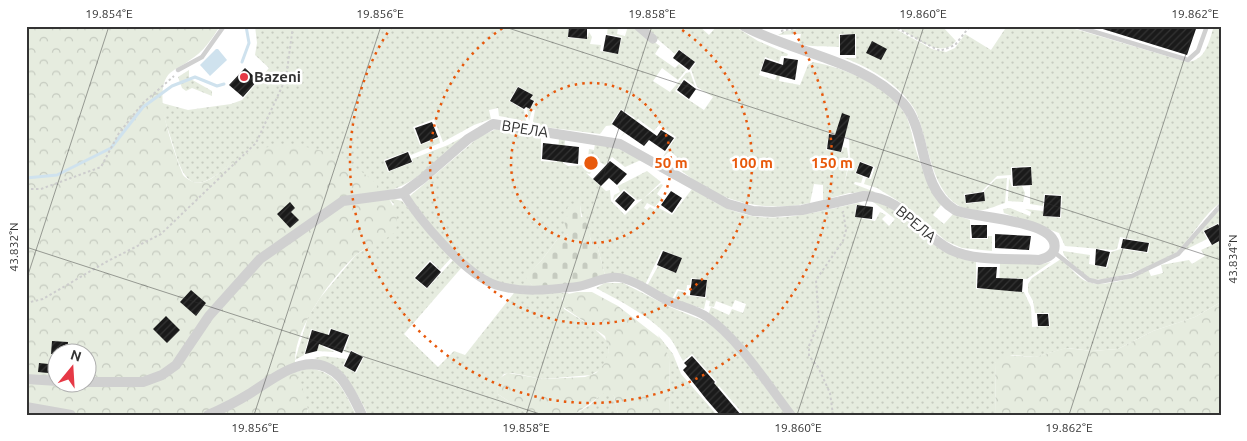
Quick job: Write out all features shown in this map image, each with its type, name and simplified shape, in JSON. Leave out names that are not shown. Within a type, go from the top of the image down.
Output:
[{"type":"street","points":[[638,26],[653,38]]},
{"type":"street","points":[[744,26],[774,41],[850,68],[886,88],[910,112],[928,172],[946,203],[964,214],[1002,217],[1037,229],[1051,238],[1054,243],[1053,251]]},
{"type":"street","name":"ВРЕЛА","points":[[403,192],[422,179],[481,130],[499,124],[620,144],[739,208],[773,212],[802,210],[864,196],[874,196],[890,202],[905,211],[934,239],[962,254],[1039,260],[1050,256],[1053,251]]},
{"type":"street","points":[[98,382],[143,382],[162,375],[176,365],[214,310],[260,259],[343,200],[384,197],[403,192],[413,209],[460,260],[494,284],[527,290],[583,286],[605,278],[616,277],[626,279],[672,303],[707,317],[733,340],[791,415]]},
{"type":"street","points":[[208,415],[230,405],[278,374],[308,363],[324,365],[340,377],[362,415]]},
{"type":"street","points":[[26,380],[48,381]]},
{"type":"street","points":[[26,407],[71,415]]},
{"type":"lane","points":[[178,70],[202,57],[224,26]]},
{"type":"lane","points":[[1075,26],[1188,60],[1193,58],[1198,51],[1207,26]]},
{"type":"lane","points":[[1053,251],[1089,280],[1098,282],[1132,276],[1178,254],[1221,205]]},
{"type":"path","points":[[26,303],[43,299],[106,262],[161,234],[256,143],[286,78],[293,26]]},
{"type":"path","points":[[774,41],[782,31],[807,26]]},
{"type":"path","points":[[893,26],[940,51],[955,45],[970,26]]},
{"type":"path","points":[[26,190],[41,189],[101,167],[119,132],[143,103],[174,76]]},
{"type":"path","points":[[833,415],[830,393],[808,351],[819,322],[816,280],[845,235],[846,224],[841,201]]},
{"type":"green space","points":[[26,26],[220,26],[195,57],[170,73],[164,82],[162,94],[166,123],[183,175],[190,181],[198,183],[212,178],[238,158],[257,149],[299,146],[334,155],[344,160],[367,176],[388,197],[394,208],[397,220],[395,232],[356,255],[347,264],[326,289],[308,317],[302,332],[297,346],[295,366],[307,401],[307,415],[26,415]]},
{"type":"green space","points":[[255,26],[568,26],[568,38],[587,39],[589,32],[592,37],[590,44],[601,45],[600,51],[618,54],[622,37],[607,34],[608,26],[618,28],[617,34],[625,36],[628,26],[632,26],[660,46],[655,54],[675,68],[679,64],[686,70],[678,80],[662,68],[653,81],[670,92],[686,73],[690,72],[695,86],[684,78],[675,91],[704,110],[713,97],[697,87],[691,69],[696,63],[679,49],[675,54],[642,26],[699,26],[709,35],[717,26],[734,26],[758,41],[788,54],[787,56],[781,56],[779,62],[765,57],[759,75],[775,80],[780,65],[782,66],[779,81],[800,85],[808,65],[813,62],[851,73],[888,94],[905,114],[923,172],[941,205],[933,215],[944,224],[953,214],[970,220],[970,239],[988,239],[988,236],[992,236],[992,251],[962,248],[946,241],[903,204],[877,188],[864,184],[866,178],[871,179],[875,167],[860,161],[855,173],[863,177],[861,183],[855,182],[854,184],[875,192],[849,193],[823,200],[823,185],[814,184],[810,203],[791,206],[754,205],[736,201],[703,186],[673,163],[677,157],[670,151],[662,158],[676,137],[659,125],[654,131],[638,119],[620,138],[635,118],[621,109],[611,123],[614,125],[606,126],[600,134],[536,126],[533,121],[535,110],[532,110],[529,121],[527,108],[530,110],[535,101],[531,99],[533,95],[518,86],[509,101],[524,110],[526,121],[499,116],[498,108],[489,110],[491,119],[474,125],[443,142],[434,119],[413,127],[420,145],[439,138],[440,143],[411,155],[409,151],[384,160],[388,172],[413,162],[412,159],[465,136],[417,177],[384,192],[229,165],[217,175],[207,180],[199,183],[192,181],[186,177],[181,169],[165,119],[162,103],[188,110],[231,104],[242,100],[269,68],[255,55],[257,43]],"holes":[[[829,133],[849,138],[850,161],[844,185],[849,161],[847,148],[843,147],[842,152],[826,150]]]},
{"type":"green space","points":[[819,26],[890,26],[932,49],[946,52],[955,48],[965,34],[991,50],[1007,26],[1061,26],[1187,62],[1199,58],[1203,54],[1214,26],[1221,26],[1221,202],[1209,213],[1178,251],[1171,256],[1149,267],[1121,276],[1089,278],[1075,268],[1063,251],[1090,255],[1089,264],[1107,268],[1111,252],[1121,249],[1148,253],[1150,243],[1120,237],[1117,249],[1113,250],[1065,246],[1059,233],[1004,213],[1003,209],[1010,208],[1030,216],[1031,212],[1025,209],[1043,211],[1043,216],[1061,218],[1062,195],[1044,194],[1043,206],[1030,204],[1031,166],[1011,167],[1011,175],[997,176],[981,192],[964,194],[966,204],[985,201],[984,191],[996,179],[1007,178],[1005,203],[983,210],[966,209],[953,201],[943,190],[936,175],[916,112],[910,103],[894,86],[875,72],[844,58],[856,58],[856,34],[839,34],[839,47],[799,44],[801,34],[778,35],[785,31]]},
{"type":"green space","points":[[895,26],[942,26],[956,41],[950,46],[934,47]]},
{"type":"green space","points":[[189,70],[189,78],[212,91],[212,96],[192,88],[186,91],[182,88],[178,77]]},
{"type":"green space","points":[[496,129],[541,137],[541,161],[557,162],[559,139],[565,140],[563,163],[568,166],[587,165],[589,149],[594,150],[595,144],[617,148],[641,160],[625,167],[612,157],[605,165],[598,161],[590,174],[586,173],[606,191],[610,190],[611,201],[625,215],[661,184],[663,185],[657,194],[662,198],[655,207],[647,203],[644,208],[647,210],[650,207],[655,210],[657,207],[672,215],[692,189],[731,210],[752,216],[782,217],[814,213],[859,203],[861,205],[856,205],[855,217],[875,221],[880,212],[886,215],[882,219],[889,226],[895,219],[872,201],[891,208],[941,249],[950,254],[976,262],[976,289],[999,289],[1000,263],[1042,264],[1051,262],[1027,279],[1010,278],[1010,291],[1024,292],[1031,307],[1032,327],[1050,326],[1049,313],[1035,313],[1033,301],[1028,292],[1028,284],[1032,278],[1061,259],[1084,280],[1094,284],[1102,284],[1128,279],[1148,269],[1151,276],[1163,273],[1161,265],[1189,260],[1192,264],[1205,256],[1201,250],[1221,241],[1221,302],[1195,317],[1153,331],[1118,349],[1092,351],[1067,348],[1035,357],[1012,355],[995,363],[996,415],[794,415],[708,315],[711,307],[729,315],[732,309],[743,313],[746,304],[735,300],[732,307],[716,301],[714,307],[709,306],[710,301],[706,300],[704,309],[674,300],[678,291],[684,292],[684,295],[706,298],[707,280],[691,278],[690,285],[687,285],[686,291],[677,289],[672,299],[647,286],[658,266],[676,273],[682,258],[662,250],[645,285],[605,275],[597,245],[592,245],[580,205],[568,216],[568,234],[561,239],[559,237],[541,261],[526,276],[533,287],[507,286],[491,281],[458,255],[424,218],[410,196],[479,137]]},
{"type":"green space","points":[[647,171],[661,182],[643,199],[637,200],[624,189],[613,200],[614,195],[620,192],[618,186]]},
{"type":"green space","points":[[1009,178],[1012,187],[1022,186],[1025,193],[1023,202],[1008,201]]},
{"type":"green space","points":[[390,200],[402,201],[452,257],[440,270],[430,260],[414,278],[427,289],[454,259],[463,266],[404,334],[438,367],[454,351],[465,355],[514,293],[569,293],[562,298],[564,309],[594,328],[607,341],[609,351],[607,360],[601,369],[591,375],[543,379],[512,373],[504,374],[497,382],[498,394],[529,415],[368,415],[359,397],[347,380],[333,367],[314,358],[324,356],[346,359],[343,366],[356,373],[364,357],[351,350],[349,353],[344,352],[350,335],[330,328],[323,347],[335,352],[317,351],[323,333],[311,329],[304,355],[295,360],[308,317],[320,298],[356,255],[374,243],[394,204]]},
{"type":"green space","points":[[580,205],[581,217],[585,217],[592,245],[597,245],[605,275],[576,284],[533,287],[525,276],[541,261],[559,237],[561,239],[568,234],[563,218],[568,216],[566,208]]},
{"type":"green space","points":[[1221,207],[1221,227],[1218,223],[1203,231],[1207,239],[1183,251]]},
{"type":"green space","points":[[605,283],[623,283],[670,307],[709,323],[732,344],[787,415],[744,415],[719,386],[713,390],[711,388],[717,382],[692,354],[683,361],[672,340],[651,321],[596,288]]},
{"type":"green space","points":[[577,292],[592,292],[618,306],[662,340],[669,358],[670,415],[618,415],[614,396],[607,391],[574,415],[529,415],[498,394],[496,386],[498,379],[508,373],[543,379],[585,377],[596,373],[604,364],[609,351],[605,336],[562,306],[564,295]]},
{"type":"green space","points":[[1221,302],[1221,415],[996,415],[995,363],[1002,355],[1035,357],[1066,348],[1092,351],[1118,349],[1153,331],[1195,317]]},
{"type":"green space","points":[[658,335],[673,354],[681,374],[717,415],[670,415],[669,358]]},
{"type":"green space","points":[[308,368],[318,370],[333,378],[339,384],[356,415],[307,415],[308,410],[296,372]]},
{"type":"green space","points":[[605,391],[610,391],[614,396],[618,415],[574,415],[590,405]]},
{"type":"water","points":[[216,49],[227,60],[210,76],[200,65]]},
{"type":"building","points":[[569,26],[584,26],[584,29],[587,29],[587,39],[568,37]]},
{"type":"building","points":[[1093,26],[1197,26],[1187,55]]},
{"type":"building","points":[[855,34],[855,55],[840,55],[840,35]]},
{"type":"building","points":[[606,35],[621,38],[618,54],[603,51]]},
{"type":"building","points":[[872,41],[887,49],[881,60],[866,53]]},
{"type":"building","points":[[679,50],[695,62],[689,70],[673,58]]},
{"type":"building","points":[[784,58],[798,60],[795,80],[761,71],[765,59],[783,65]]},
{"type":"building","points":[[245,68],[258,80],[243,97],[229,85]]},
{"type":"building","points":[[684,80],[696,89],[689,99],[677,90]]},
{"type":"building","points":[[518,87],[533,95],[530,99],[534,101],[530,109],[526,107],[524,109],[510,101]]},
{"type":"building","points":[[621,110],[657,136],[661,130],[674,138],[665,151],[649,140],[644,146],[612,124]]},
{"type":"building","points":[[842,113],[850,116],[841,152],[827,149],[829,134],[835,135]]},
{"type":"building","points":[[432,122],[438,137],[421,144],[415,128]]},
{"type":"building","points":[[543,143],[579,147],[578,164],[542,159]]},
{"type":"building","points":[[408,152],[412,162],[389,171],[385,161]]},
{"type":"building","points":[[610,161],[627,174],[617,185],[609,178],[601,186],[593,179]]},
{"type":"building","points":[[860,162],[873,167],[869,178],[856,173]]},
{"type":"building","points":[[1031,167],[1032,185],[1013,186],[1012,168]]},
{"type":"building","points":[[624,191],[635,200],[626,211],[615,201]]},
{"type":"building","points":[[671,191],[682,198],[672,213],[661,205]]},
{"type":"building","points":[[984,192],[985,201],[966,203],[965,195]]},
{"type":"building","points":[[1045,195],[1061,196],[1060,217],[1043,216]]},
{"type":"building","points":[[290,202],[295,208],[291,212],[299,220],[290,228],[277,214]]},
{"type":"building","points":[[857,205],[873,207],[872,219],[855,217]]},
{"type":"building","points":[[1218,224],[1221,229],[1221,240],[1212,245],[1204,231]]},
{"type":"building","points":[[971,225],[987,225],[987,238],[972,238]]},
{"type":"building","points":[[995,234],[1031,236],[1029,250],[995,248]]},
{"type":"building","points":[[1123,239],[1149,243],[1147,252],[1121,248]]},
{"type":"building","points":[[1096,249],[1110,252],[1106,267],[1095,265]]},
{"type":"building","points":[[663,251],[682,258],[676,273],[657,265]]},
{"type":"building","points":[[430,262],[441,272],[427,288],[415,278]]},
{"type":"building","points":[[978,267],[997,267],[996,278],[1023,279],[1022,292],[977,288]]},
{"type":"building","points":[[692,279],[707,280],[705,297],[690,295]]},
{"type":"building","points":[[191,290],[206,303],[196,316],[180,302]]},
{"type":"building","points":[[1037,314],[1048,314],[1049,326],[1038,326]]},
{"type":"building","points":[[166,316],[180,330],[167,343],[153,329]]},
{"type":"building","points":[[331,329],[349,335],[342,353],[319,344],[317,351],[305,354],[312,330],[329,335]]},
{"type":"building","points":[[52,341],[68,342],[68,344],[52,344]]},
{"type":"building","points":[[351,351],[363,357],[355,372],[344,366]]},
{"type":"building","points":[[692,356],[741,415],[720,415],[706,399],[683,370],[687,366],[684,363]]},
{"type":"building","points":[[39,363],[48,364],[48,373],[38,372]]},
{"type":"waterway","points":[[242,62],[249,43],[246,26]]},
{"type":"waterway","points":[[26,178],[57,175],[111,148],[143,107],[172,86],[195,77],[217,86],[224,84]]},
{"type":"place","name":"Bazeni","points":[[244,77]]}]
